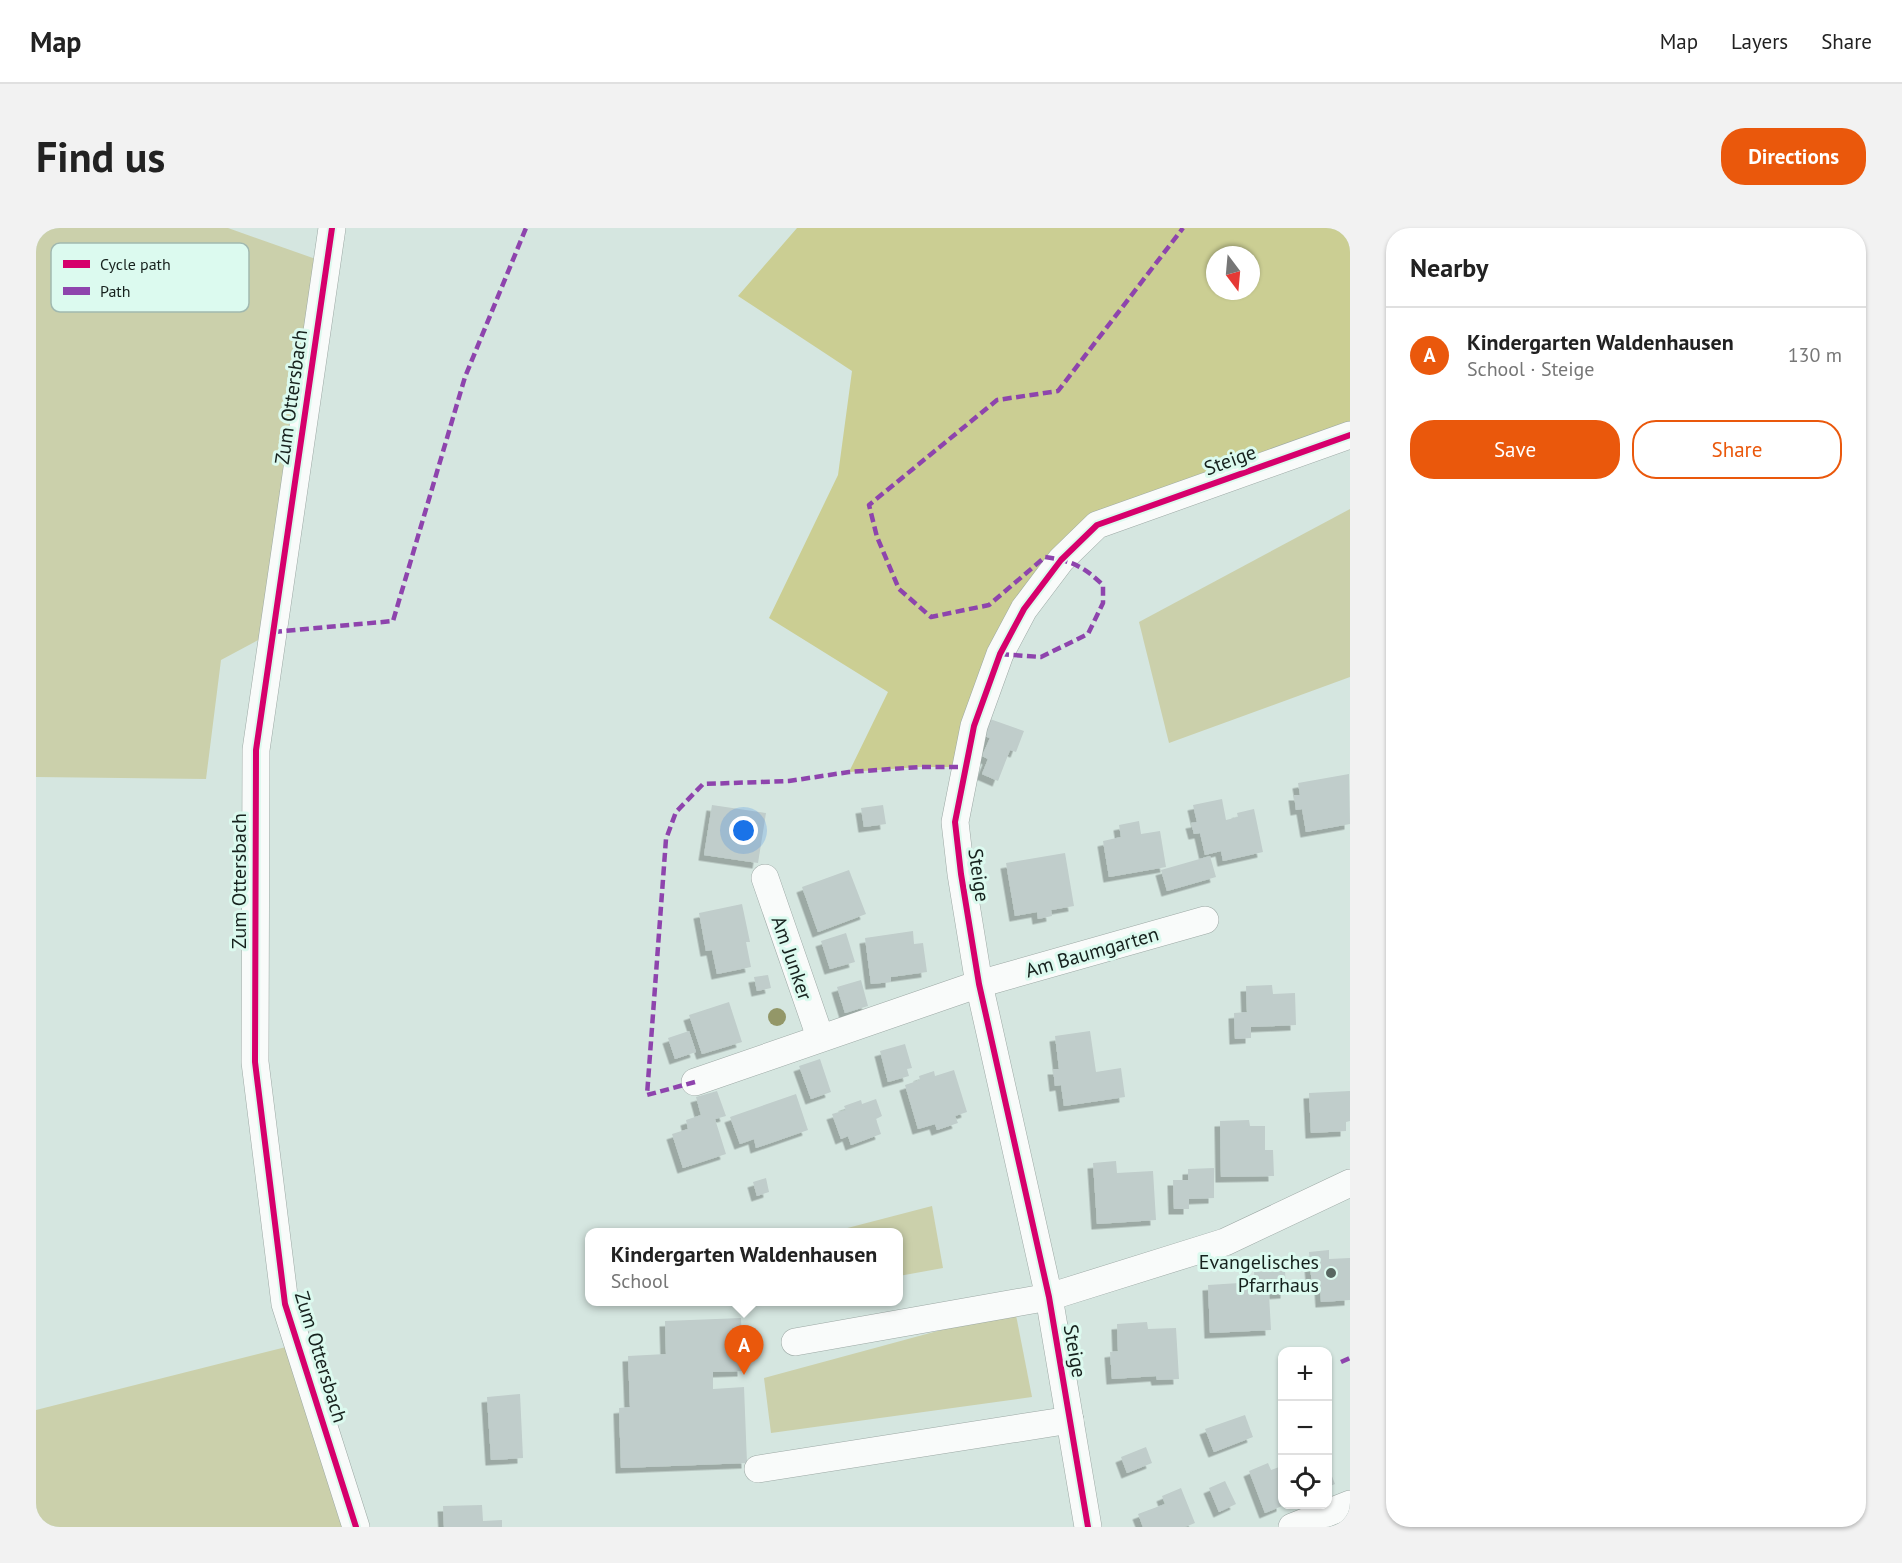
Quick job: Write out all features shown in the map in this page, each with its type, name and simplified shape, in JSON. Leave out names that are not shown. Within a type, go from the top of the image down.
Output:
[{"type":"street","name":"Zum Ottersbach","points":[[332,228],[256,750],[255,1062],[285,1304],[356,1527]]},
{"type":"street","name":"Steige","points":[[1088,1527],[1048,1297],[979,984],[961,874],[955,822],[974,726],[1000,654],[1024,609],[1061,560],[1097,525],[1350,435]]},
{"type":"street","name":"Am Junker","points":[[765,878],[820,1037]]},
{"type":"street","name":"Am Baumgarten","points":[[979,984],[1205,920]]},
{"type":"street","points":[[695,1082],[979,984]]},
{"type":"street","points":[[795,1342],[1048,1297],[1225,1242],[1350,1183]]},
{"type":"street","points":[[758,1469],[1070,1420]]},
{"type":"street","points":[[1292,1527],[1350,1504]]},
{"type":"green space","points":[[36,228],[228,228],[327,263],[273,632],[221,660],[206,779],[36,777]]},
{"type":"green space","points":[[797,228],[1350,228],[1350,435],[1097,525],[1024,609],[965,767],[919,767],[849,772],[888,692],[769,618],[838,475],[852,371],[738,296]]},
{"type":"green space","points":[[1350,509],[1350,677],[1169,743],[1139,622]]},
{"type":"green space","points":[[932,1206],[943,1268],[903,1275],[903,1228],[847,1228]]},
{"type":"green space","points":[[1015,1310],[1032,1397],[771,1433],[764,1378]]},
{"type":"green space","points":[[298,1344],[356,1527],[36,1527],[36,1410]]},
{"type":"building","points":[[990,719],[1024,731],[1016,752],[1010,750],[998,781],[982,774],[988,759],[982,756],[990,738],[984,736]]},
{"type":"building","points":[[1349,774],[1350,824],[1306,832],[1302,809],[1296,810],[1294,795],[1300,795],[1298,783]]},
{"type":"building","points":[[1222,799],[1226,820],[1238,817],[1237,813],[1254,809],[1263,852],[1223,861],[1221,851],[1205,855],[1200,833],[1194,834],[1191,823],[1197,822],[1193,805]]},
{"type":"building","points":[[712,805],[766,813],[758,863],[704,855]]},
{"type":"building","points":[[883,805],[886,824],[864,827],[861,808]]},
{"type":"building","points":[[1139,821],[1141,834],[1160,831],[1166,867],[1109,877],[1103,841],[1121,837],[1119,825]]},
{"type":"building","points":[[1065,853],[1074,906],[1051,910],[1052,916],[1038,919],[1037,912],[1015,916],[1006,863]]},
{"type":"building","points":[[1210,856],[1216,877],[1167,891],[1161,870]]},
{"type":"building","points":[[849,870],[866,914],[818,932],[802,887]]},
{"type":"building","points":[[742,904],[750,942],[746,942],[751,967],[717,974],[712,950],[706,951],[699,913]]},
{"type":"building","points":[[913,931],[914,944],[923,943],[927,972],[891,977],[891,982],[871,984],[865,938]]},
{"type":"building","points":[[846,933],[855,962],[830,969],[821,941]]},
{"type":"building","points":[[768,975],[771,988],[757,991],[754,977]]},
{"type":"building","points":[[861,980],[868,1006],[845,1013],[837,987]]},
{"type":"building","points":[[1272,985],[1273,994],[1295,993],[1296,1025],[1251,1027],[1251,1038],[1235,1039],[1234,1013],[1247,1012],[1246,986]]},
{"type":"building","points":[[729,1002],[742,1042],[702,1054],[689,1015]]},
{"type":"building","points":[[689,1031],[696,1052],[675,1059],[668,1038]]},
{"type":"building","points":[[1090,1031],[1096,1072],[1121,1068],[1125,1097],[1064,1106],[1061,1085],[1055,1086],[1053,1069],[1059,1069],[1055,1036]]},
{"type":"building","points":[[905,1044],[912,1068],[907,1069],[909,1076],[888,1082],[880,1051]]},
{"type":"building","points":[[820,1059],[831,1092],[811,1099],[799,1066]]},
{"type":"building","points":[[954,1070],[967,1112],[955,1116],[958,1123],[937,1130],[935,1124],[918,1129],[905,1085],[920,1080],[919,1076],[934,1071],[935,1076]]},
{"type":"building","points":[[717,1091],[726,1116],[715,1119],[726,1154],[683,1168],[672,1134],[688,1129],[686,1120],[701,1115],[696,1097]]},
{"type":"building","points":[[1350,1091],[1350,1121],[1346,1122],[1346,1131],[1311,1133],[1309,1093]]},
{"type":"building","points":[[796,1094],[808,1130],[756,1148],[754,1139],[740,1144],[730,1117]]},
{"type":"building","points":[[876,1099],[882,1116],[876,1119],[881,1134],[851,1145],[848,1136],[841,1139],[832,1114],[846,1110],[844,1106],[861,1100],[862,1104]]},
{"type":"building","points":[[1249,1120],[1250,1126],[1265,1126],[1265,1150],[1273,1150],[1274,1176],[1221,1177],[1220,1121]]},
{"type":"building","points":[[1116,1161],[1117,1173],[1153,1171],[1156,1220],[1097,1224],[1093,1163]]},
{"type":"building","points":[[1214,1168],[1214,1198],[1189,1199],[1189,1209],[1174,1209],[1173,1180],[1188,1180],[1188,1169]]},
{"type":"building","points":[[766,1178],[769,1192],[757,1196],[753,1182]]},
{"type":"building","name":"Evangelisches Pfarrhaus","points":[[1329,1250],[1329,1259],[1350,1258],[1350,1300],[1321,1302],[1320,1286],[1312,1287],[1309,1252]]},
{"type":"building","points":[[1285,1270],[1286,1293],[1269,1294],[1271,1330],[1210,1333],[1208,1285],[1255,1282],[1254,1272]]},
{"type":"building","points":[[741,1318],[743,1371],[713,1372],[713,1389],[744,1387],[747,1463],[621,1468],[619,1408],[630,1407],[628,1356],[666,1354],[665,1321]]},
{"type":"building","points":[[1147,1322],[1148,1329],[1176,1328],[1179,1379],[1157,1380],[1156,1376],[1112,1379],[1110,1352],[1118,1351],[1117,1324]]},
{"type":"building","points":[[520,1394],[523,1458],[491,1460],[487,1397]]},
{"type":"building","points":[[1245,1415],[1253,1437],[1214,1452],[1205,1429]]},
{"type":"building","points":[[1146,1447],[1152,1463],[1127,1473],[1121,1457]]},
{"type":"building","points":[[1268,1463],[1271,1470],[1278,1467],[1278,1508],[1265,1513],[1249,1471]]},
{"type":"building","points":[[1225,1481],[1236,1504],[1219,1512],[1209,1488]]},
{"type":"building","points":[[1181,1488],[1195,1523],[1185,1527],[1143,1527],[1138,1514],[1165,1504],[1162,1496]]},
{"type":"building","points":[[482,1505],[483,1521],[502,1520],[502,1527],[444,1527],[443,1506]]},
{"type":"marked path","points":[[273,632],[393,621],[465,377],[526,228]]},
{"type":"marked path","points":[[1000,654],[1041,657],[1088,634],[1103,603],[1103,585],[1077,565],[1045,557],[989,605],[931,617],[899,589],[877,537],[869,505],[997,400],[1058,391],[1183,228]]},
{"type":"marked path","points":[[695,1082],[647,1095],[666,839],[676,812],[703,784],[789,781],[849,772],[920,767],[965,767]]},
{"type":"marked path","points":[[1341,1362],[1350,1358]]},
{"type":"cycle path","points":[[332,228],[256,750],[255,1062],[285,1304],[356,1527]]},
{"type":"cycle path","points":[[1088,1527],[1049,1297],[979,984],[961,874],[955,822],[974,726],[1000,654],[1024,609],[1061,560],[1097,525],[1350,435]]},
{"type":"place","name":"Evangelisches Pfarrhaus","points":[[1331,1273]]},
{"type":"place","name":"Kindergarten Waldenhausen","points":[[744,1375]]}]
